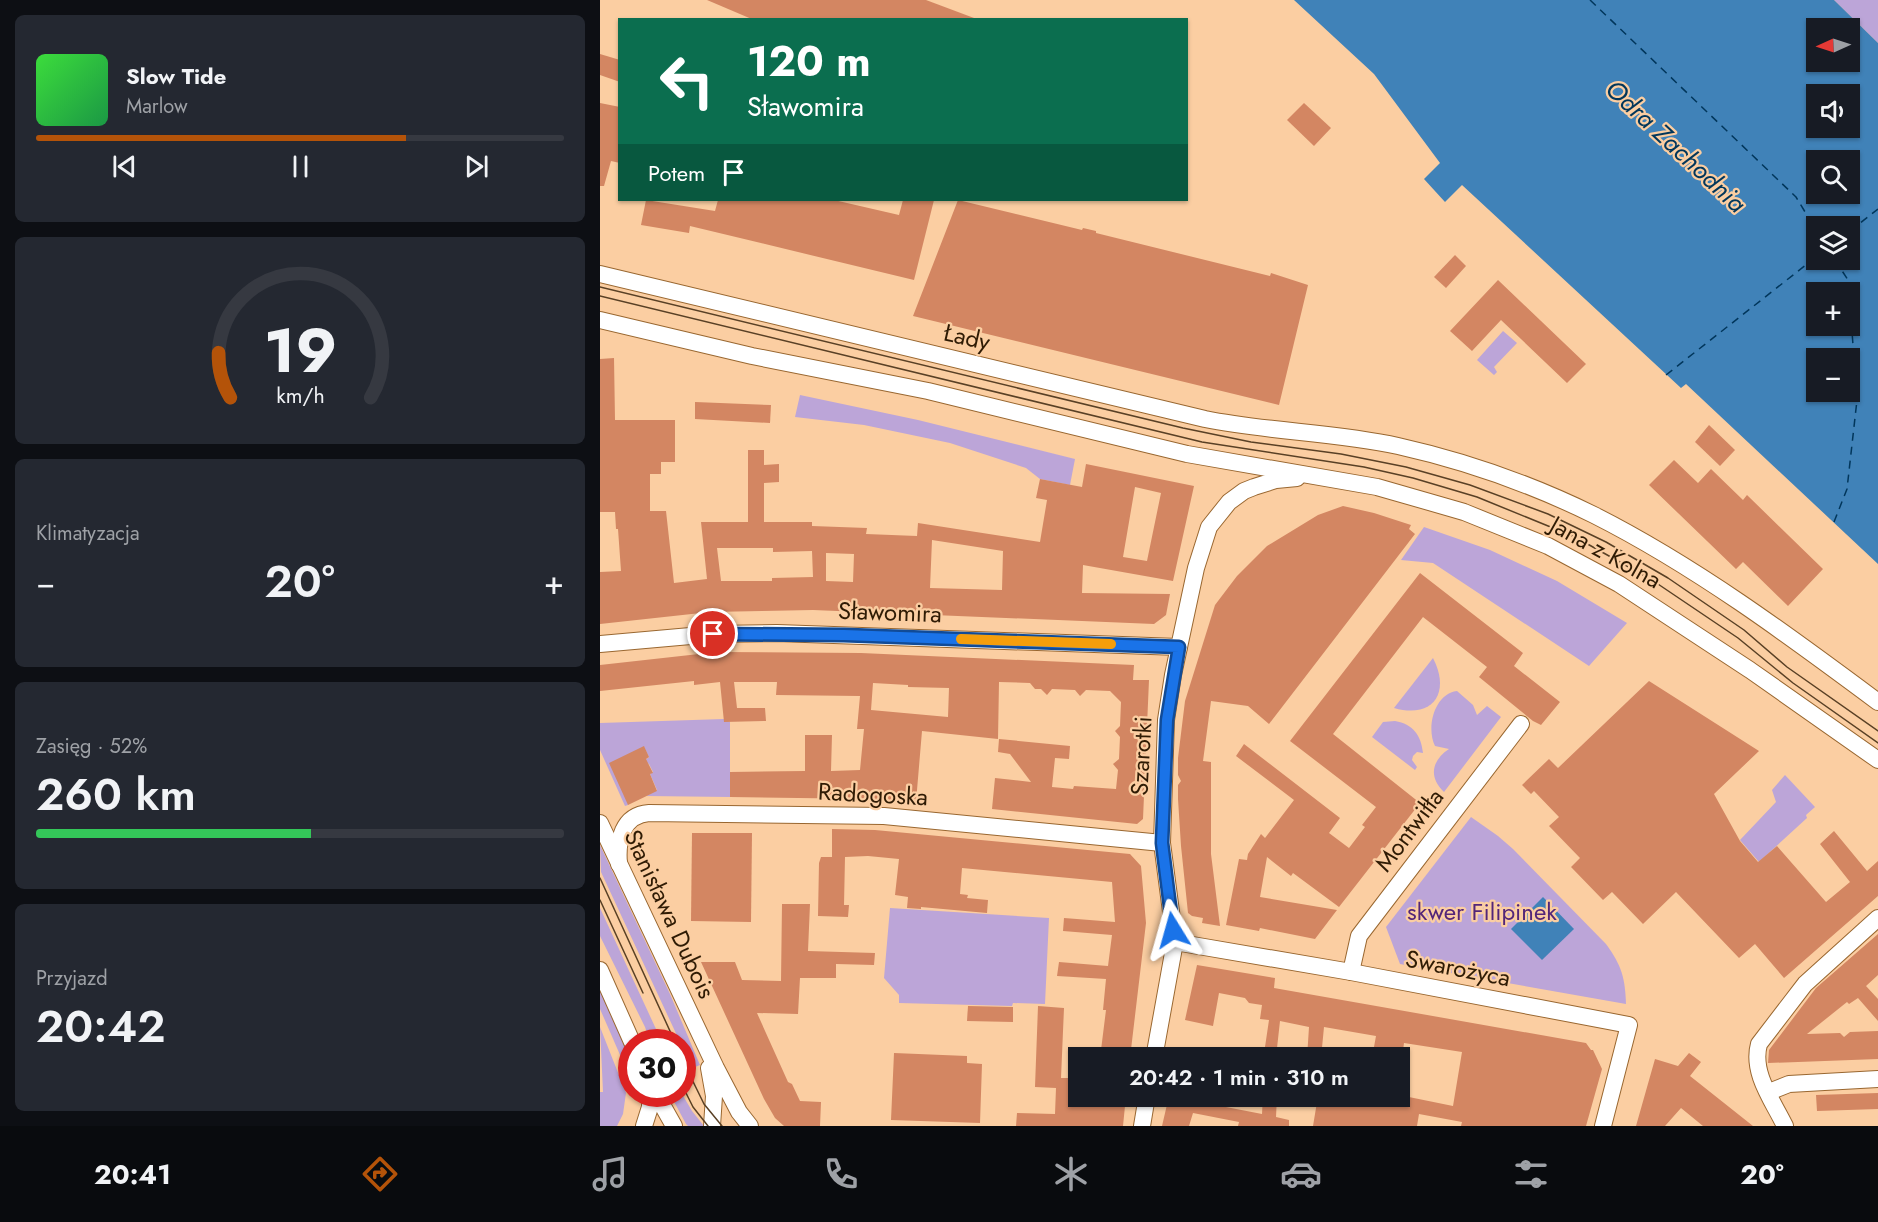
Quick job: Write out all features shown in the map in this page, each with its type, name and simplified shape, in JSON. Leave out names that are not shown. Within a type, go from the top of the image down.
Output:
[{"type":"street","name":"Łady","points":[[600,274],[1205,419],[1250,428],[1325,434]]},
{"type":"street","points":[[600,320],[633,328]]},
{"type":"street","points":[[600,328],[633,328]]},
{"type":"street","name":"Jana z Kolna","points":[[633,328],[752,356],[916,388],[1187,453],[1398,492],[1464,512],[1505,527],[1570,556],[1654,606],[1878,760]]},
{"type":"street","name":"Jana z Kolna","points":[[1325,434],[1398,446],[1459,462],[1509,479],[1594,515],[1658,550],[1697,575],[1878,702]]},
{"type":"street","name":"Szarotki","points":[[1156,1047],[1175,942],[1162,843],[1167,720],[1179,647],[1204,541],[1209,527],[1224,506],[1244,491],[1269,482],[1293,478],[1332,478]]},
{"type":"street","name":"Sławomira","points":[[600,644],[713,634],[777,633],[1179,647]]},
{"type":"street","name":"Montwiłła","points":[[1351,972],[1359,936],[1521,724]]},
{"type":"street","name":"Radogoska","points":[[619,864],[619,840],[630,820],[641,814],[666,813],[884,816],[1162,843]]},
{"type":"street","name":"Stanisława Dubois","points":[[600,823],[736,1108],[750,1126]]},
{"type":"street","points":[[1785,1126],[1758,1071],[1756,1056],[1759,1044],[1805,984],[1878,918]]},
{"type":"street","name":"Swarożyca","points":[[1175,942],[1351,972],[1629,1025],[1603,1126]]},
{"type":"street","points":[[600,970],[626,1029]]},
{"type":"street","name":"Stanisława Dubois","points":[[697,1027],[713,1087],[712,1126]]},
{"type":"street","points":[[1768,1092],[1789,1084],[1878,1079]]},
{"type":"street","points":[[644,1126],[649,1107]]},
{"type":"street","points":[[664,1107],[674,1126]]},
{"type":"street","points":[[1142,1126],[1145,1107]]},
{"type":"green space","points":[[1834,0],[1878,0],[1878,43],[1860,25],[1860,18],[1852,18]]},
{"type":"green space","points":[[1503,331],[1517,343],[1494,367],[1497,372],[1494,375],[1477,360]]},
{"type":"green space","points":[[800,395],[918,420],[1075,459],[1070,485],[1040,479],[1026,468],[950,443],[864,425],[795,417]]},
{"type":"green space","points":[[1424,527],[1490,550],[1557,581],[1627,623],[1589,666],[1433,563],[1401,560]]},
{"type":"green space","points":[[1433,658],[1440,682],[1435,700],[1419,710],[1394,708]]},
{"type":"green space","points":[[1457,691],[1473,705],[1477,715],[1487,706],[1501,717],[1444,792],[1436,780],[1434,769],[1439,758],[1449,749],[1435,746],[1432,739],[1432,721],[1443,698]]},
{"type":"green space","points":[[724,719],[730,722],[730,797],[646,796],[657,790],[650,774],[653,772],[649,764],[644,761],[649,757],[644,747],[628,805],[625,806],[600,750],[600,723]]},
{"type":"green space","points":[[1395,721],[1407,725],[1418,736],[1423,753],[1417,752],[1413,756],[1412,760],[1417,767],[1415,770],[1372,737],[1383,722]]},
{"type":"green space","points":[[1785,775],[1815,807],[1806,815],[1807,818],[1759,862],[1740,840],[1776,802],[1772,790]]},
{"type":"green space","name":"skwer Filipinek","points":[[1471,817],[1513,849],[1606,944],[1622,972],[1626,1004],[1400,964],[1386,927]]},
{"type":"green space","points":[[600,845],[685,1029],[674,1029],[601,872]]},
{"type":"green space","points":[[600,908],[656,1029],[646,1029],[600,936]]},
{"type":"green space","points":[[890,908],[1049,918],[1045,1004],[1013,1003],[1012,1006],[899,1003],[899,995],[884,978]]},
{"type":"green space","points":[[600,991],[618,1032],[618,1050],[600,1009]]},
{"type":"green space","points":[[600,1027],[618,1073],[618,1107],[624,1107],[617,1126],[600,1126],[600,1092],[603,1092]]},
{"type":"green space","points":[[677,1107],[690,1107],[704,1126],[686,1124]]},
{"type":"water","name":"Odra Zachodnia","points":[[1294,0],[1834,0],[1852,18],[1806,18],[1806,72],[1860,72],[1860,25],[1878,43],[1878,564],[1686,384],[1681,388],[1462,185],[1445,202],[1424,179],[1440,163],[1374,74]]},
{"type":"water","points":[[1543,897],[1574,929],[1542,960],[1511,929]]},
{"type":"building","points":[[707,0],[926,0],[974,18],[749,18]]},
{"type":"building","points":[[600,54],[618,59],[618,81],[600,75]]},
{"type":"building","points":[[600,103],[618,107],[618,163],[611,161],[604,186],[600,186]]},
{"type":"building","points":[[1304,103],[1331,128],[1314,146],[1287,120]]},
{"type":"building","points":[[646,201],[715,211],[718,201],[838,201],[899,215],[903,201],[934,201],[914,280],[690,226],[689,233],[641,225]]},
{"type":"building","points":[[958,201],[1082,230],[1083,228],[1096,231],[1096,233],[1270,276],[1271,273],[1308,285],[1279,405],[913,316]]},
{"type":"building","points":[[1455,255],[1466,266],[1446,288],[1434,277]]},
{"type":"building","points":[[1498,280],[1586,364],[1567,383],[1501,320],[1472,351],[1450,331]]},
{"type":"building","points":[[614,358],[615,420],[675,420],[675,462],[661,462],[661,474],[650,474],[650,511],[666,511],[674,583],[707,579],[701,522],[748,522],[748,450],[764,450],[764,465],[779,464],[779,482],[764,483],[764,522],[812,522],[812,526],[867,528],[866,534],[917,536],[918,523],[1040,542],[1047,500],[1036,498],[1040,479],[1082,487],[1086,464],[1194,486],[1173,581],[1083,565],[1082,593],[1170,594],[1166,615],[1154,624],[813,610],[710,612],[600,624],[600,572],[621,571],[615,512],[600,512],[600,359]],"holes":[[[1135,487],[1161,493],[1147,561],[1123,557]],[[932,540],[1003,551],[1002,590],[930,588]],[[717,548],[773,548],[773,552],[812,551],[813,577],[772,578],[772,581],[721,581]],[[826,553],[854,554],[853,582],[826,581]]]},
{"type":"building","points":[[695,402],[771,405],[770,423],[695,419]]},
{"type":"building","points":[[1709,425],[1735,450],[1720,466],[1695,442]]},
{"type":"building","points":[[1674,460],[1698,483],[1711,469],[1743,500],[1747,495],[1823,569],[1788,606],[1743,562],[1736,569],[1649,485]]},
{"type":"building","points":[[1343,506],[1411,525],[1409,529],[1415,534],[1269,724],[1248,706],[1211,701],[1203,761],[1211,762],[1211,854],[1220,926],[1202,923],[1203,918],[1188,913],[1181,846],[1178,785],[1181,781],[1178,775],[1178,758],[1185,701],[1215,605],[1237,576],[1267,546],[1318,515]]},
{"type":"building","points":[[1420,573],[1523,653],[1514,666],[1560,702],[1541,725],[1533,721],[1479,677],[1487,667],[1423,617],[1333,734],[1420,803],[1339,907],[1293,873],[1291,876],[1267,857],[1260,897],[1337,910],[1315,939],[1260,928],[1259,931],[1226,925],[1239,859],[1247,860],[1248,854],[1261,834],[1265,838],[1294,800],[1236,756],[1244,744],[1340,818],[1329,833],[1349,848],[1365,827],[1362,825],[1376,807],[1290,741]]},
{"type":"building","points":[[717,652],[861,653],[1134,665],[1133,680],[1149,680],[1143,819],[1137,824],[992,809],[995,778],[1031,782],[1010,754],[998,752],[999,739],[1070,746],[1069,759],[1055,758],[1052,787],[1116,789],[1118,770],[1113,764],[1119,759],[1120,737],[1115,731],[1120,726],[1121,702],[1110,691],[1086,690],[1080,696],[1075,690],[1052,689],[1047,695],[1041,689],[1035,689],[1030,683],[999,682],[998,739],[922,731],[916,802],[730,797],[730,772],[805,771],[805,735],[832,735],[831,771],[860,770],[864,729],[857,729],[860,696],[776,695],[777,682],[734,682],[737,708],[765,708],[766,721],[724,722],[720,682],[694,685],[694,681],[600,691],[600,665]],"holes":[[[873,683],[908,685],[908,687],[949,688],[948,717],[871,710]]]},
{"type":"building","points":[[1649,681],[1759,751],[1714,794],[1740,841],[1758,862],[1777,846],[1826,902],[1850,882],[1820,844],[1834,831],[1867,871],[1878,861],[1878,896],[1784,978],[1755,944],[1739,958],[1676,892],[1643,924],[1612,892],[1603,900],[1571,867],[1580,858],[1549,826],[1559,817],[1534,791],[1531,794],[1522,785],[1549,759],[1558,768]]},
{"type":"building","points":[[644,746],[649,757],[646,759],[653,773],[650,774],[657,791],[628,805],[609,763]]},
{"type":"building","points":[[832,829],[875,830],[1130,854],[1141,866],[1146,923],[1131,1047],[1101,1047],[1106,1010],[1103,1010],[1106,979],[1057,976],[1059,962],[1108,966],[1112,935],[1063,931],[1064,918],[1115,922],[1112,882],[962,868],[960,894],[968,895],[967,898],[988,900],[987,913],[921,907],[921,909],[907,908],[908,897],[895,895],[899,859],[868,856],[845,857],[844,905],[849,905],[848,917],[818,916],[819,863],[821,857],[832,857]]},
{"type":"building","points":[[692,833],[752,833],[751,922],[691,921]]},
{"type":"building","points":[[782,904],[810,904],[808,951],[875,953],[874,965],[836,964],[836,978],[800,978],[798,1014],[757,1013],[788,1082],[792,1084],[800,1101],[821,1102],[820,1126],[784,1126],[775,1118],[701,962],[735,962],[742,980],[781,981]]},
{"type":"building","points":[[1878,934],[1878,975],[1866,986],[1878,999],[1878,1021],[1858,998],[1849,1004],[1847,1002],[1807,1034],[1840,1033],[1844,1037],[1850,1032],[1878,1031],[1878,1059],[1768,1063],[1769,1050],[1816,988]]},
{"type":"building","points":[[1197,965],[1275,978],[1274,988],[1586,1043],[1593,1050],[1602,1069],[1586,1126],[1461,1126],[1462,1122],[1419,1114],[1417,1126],[1313,1126],[1316,1107],[1410,1107],[1410,1097],[1453,1106],[1462,1052],[1404,1043],[1403,1047],[1374,1047],[1376,1036],[1324,1027],[1322,1047],[1308,1047],[1309,1027],[1280,1021],[1277,1047],[1265,1047],[1269,1020],[1260,1019],[1262,1005],[1249,1003],[1245,998],[1219,993],[1213,1026],[1185,1020]]},
{"type":"building","points":[[968,1006],[1013,1007],[1013,1022],[967,1021]]},
{"type":"building","points":[[1038,1006],[1064,1008],[1061,1078],[1068,1078],[1068,1107],[1125,1107],[1123,1126],[1016,1126],[1017,1113],[1055,1114],[1056,1088],[1035,1087]]},
{"type":"building","points":[[894,1053],[967,1056],[967,1063],[982,1064],[980,1123],[891,1120]]},
{"type":"building","points":[[1689,1053],[1701,1062],[1690,1076],[1753,1126],[1703,1126],[1681,1108],[1665,1126],[1636,1126],[1655,1059],[1678,1066]]},
{"type":"building","points":[[1878,1093],[1878,1109],[1817,1111],[1816,1095]]},
{"type":"building","points":[[1166,1107],[1226,1107],[1262,1114],[1262,1107],[1276,1107],[1276,1117],[1289,1120],[1289,1126],[1238,1126],[1239,1122],[1193,1113],[1189,1126],[1162,1126]]},
{"type":"ferry route","points":[[1590,0],[1796,197],[1808,216]]},
{"type":"ferry route","points":[[1860,223],[1878,209]]},
{"type":"ferry route","points":[[1666,375],[1806,265]]},
{"type":"ferry route","points":[[1842,270],[1848,282]]},
{"type":"ferry route","points":[[1834,522],[1847,489],[1857,400],[1852,336]]},
{"type":"tram line","points":[[600,287],[1183,428],[1251,442],[1341,454],[1406,467],[1470,485],[1548,514],[1606,542],[1668,578],[1744,630],[1787,667],[1878,731]]},
{"type":"tram line","points":[[600,296],[1202,442],[1364,467],[1413,478],[1477,497],[1575,537],[1652,580],[1738,638],[1793,683],[1878,743]]},
{"type":"tram line","points":[[600,878],[669,1029]]},
{"type":"tram line","points":[[600,900],[643,993]]},
{"type":"tram line","points":[[696,1088],[704,1104],[722,1126]]},
{"type":"tram line","points":[[693,1107],[708,1126]]},
{"type":"slow traffic","points":[[961,639],[1111,644]]},
{"type":"route","points":[[713,634],[777,633],[1179,647],[1167,720],[1162,843],[1173,930]]}]
